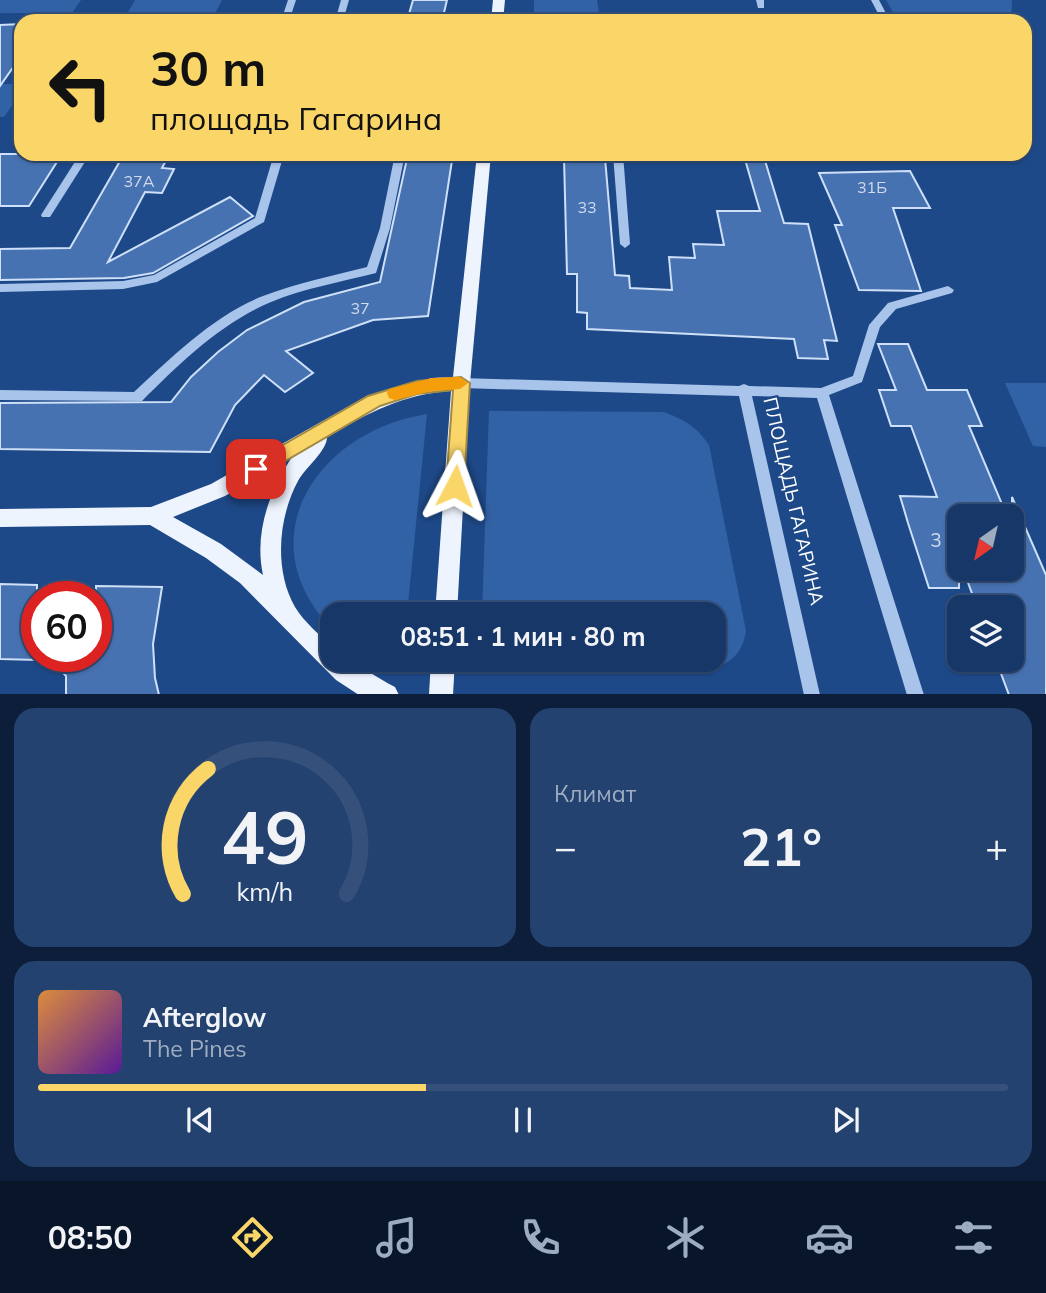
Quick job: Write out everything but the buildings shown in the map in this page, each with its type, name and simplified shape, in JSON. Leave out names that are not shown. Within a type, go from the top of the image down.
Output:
[{"type":"main road","points":[[447,602],[461,383],[483,161]]},
{"type":"main road","name":"ПЛОЩАДЬ ГАГАРИНА","points":[[152,516],[218,490],[374,401],[432,385],[461,383]]},
{"type":"main road","name":"ПЛОЩАДЬ ГАГАРИНА","points":[[292,621],[280,599],[273,576],[272,528],[277,506],[297,464],[312,446],[348,415]]},
{"type":"main road","points":[[0,518],[152,516]]},
{"type":"main road","name":"ПЛОЩАДЬ ГАГАРИНА","points":[[152,516],[204,543],[250,577],[330,661],[354,678],[385,694]]},
{"type":"main road","points":[[441,694],[442,672]]},
{"type":"street","points":[[46,215],[81,161]]},
{"type":"street","points":[[0,288],[123,285],[157,278],[260,220],[277,161]]},
{"type":"street","points":[[0,395],[136,397],[173,362],[228,320],[285,292],[372,270],[385,228],[399,161]]},
{"type":"street","points":[[619,161],[625,244]]},
{"type":"street","points":[[744,389],[822,393],[858,379],[875,325],[892,306],[948,290]]},
{"type":"street","name":"ПЛОЩАДЬ ГАГАРИНА","points":[[461,383],[744,389],[812,694]]},
{"type":"street","points":[[822,393],[916,694]]},
{"type":"shaded area","points":[[0,0],[81,0],[72,13],[0,13]]},
{"type":"shaded area","points":[[135,0],[222,0],[215,14],[127,14]]},
{"type":"shaded area","points":[[534,0],[597,0],[599,14],[534,14]]},
{"type":"shaded area","points":[[886,0],[1012,0],[1011,14],[894,14]]},
{"type":"shaded area","points":[[0,84],[14,84],[14,103],[4,117],[0,117]]},
{"type":"shaded area","points":[[1005,383],[1046,383],[1046,447],[1033,446]]},
{"type":"shaded area","points":[[489,411],[664,412],[695,429],[709,445],[746,631],[741,648],[726,662],[726,602],[482,602]]},
{"type":"shaded area","points":[[427,414],[408,602],[320,602],[320,612],[307,594],[295,559],[295,525],[306,494],[326,466],[354,442],[388,424]]},
{"type":"shaded area","points":[[480,672],[540,672],[480,674]]},
{"type":"slow traffic","points":[[395,393],[432,385],[460,383]]},
{"type":"route","points":[[256,469],[374,401],[417,388],[461,383],[455,486]]}]
